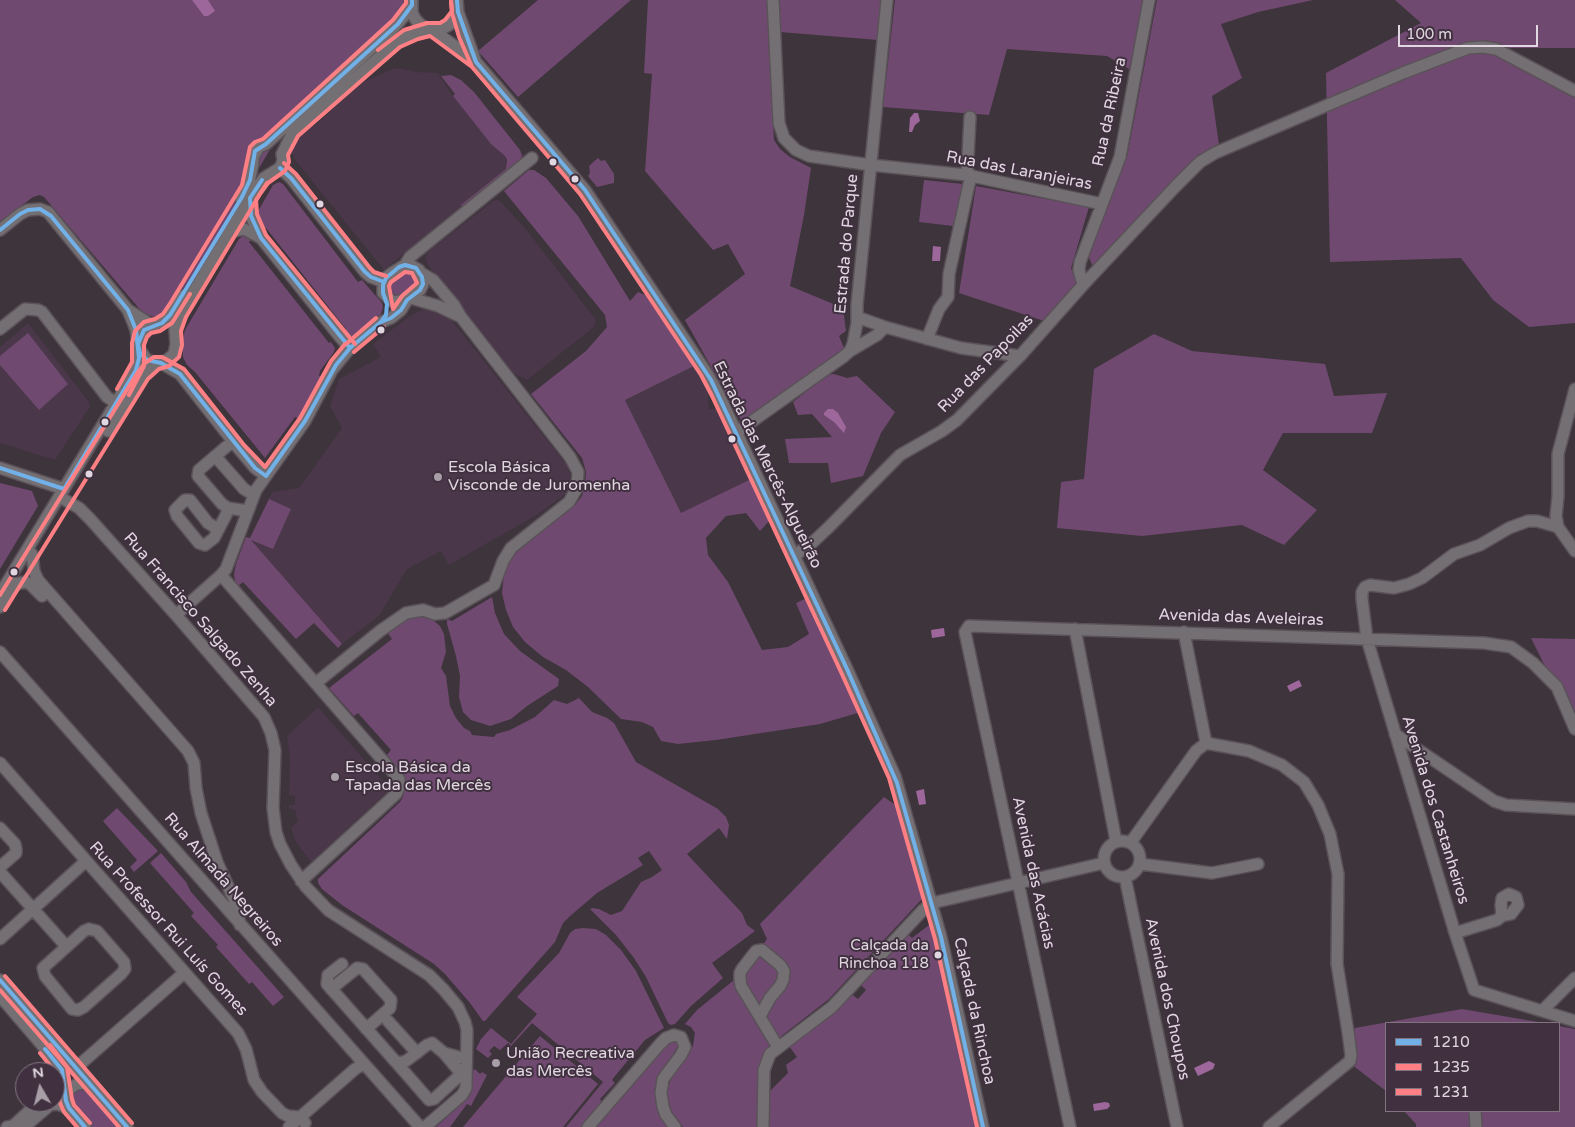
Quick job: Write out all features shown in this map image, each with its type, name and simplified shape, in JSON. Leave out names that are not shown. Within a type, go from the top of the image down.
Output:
[{"type":"street","name":"Rua das Laranjeiras","points":[[773,0],[780,123],[784,138],[791,147],[809,156],[871,165],[969,175],[1102,204]]},
{"type":"street","name":"Estrada do Parque","points":[[850,351],[853,344],[857,317],[887,0]]},
{"type":"street","name":"Rua da Ribeira","points":[[1083,285],[1079,270],[1080,262],[1120,157],[1149,0]]},
{"type":"street","name":"Estrada das Mercês-Algueirão","points":[[412,2],[416,20],[476,62],[592,199],[711,380],[737,432],[895,776],[932,902]]},
{"type":"street","points":[[180,374],[158,363],[147,360],[138,346],[141,334],[144,330],[170,316],[242,197],[249,183],[255,151],[266,144],[398,24],[412,2]]},
{"type":"street","name":"Estrada das Mercês-Algueirão","points":[[430,29],[442,29],[449,25],[454,19],[458,5]]},
{"type":"street","name":"Estrada das Mercês-Algueirão","points":[[458,5],[476,62]]},
{"type":"street","points":[[282,154],[297,127],[397,42],[407,36],[430,29]]},
{"type":"street","name":"Rua das Papoilas","points":[[794,556],[829,527],[900,455],[942,431],[957,420],[1020,356],[1083,285],[1200,162],[1231,146],[1468,48],[1484,47],[1496,49],[1575,91]]},
{"type":"street","points":[[927,339],[938,309],[948,297],[949,274],[969,175],[970,117]]},
{"type":"street","points":[[266,144],[273,144],[279,148],[283,161],[275,171],[260,182],[180,314],[176,324],[176,360],[180,374],[233,441],[256,468],[266,476]]},
{"type":"street","points":[[176,615],[221,576],[230,562],[254,495],[305,421],[332,370],[350,348],[381,322],[386,315],[386,298],[383,293],[384,282],[392,272],[405,265],[410,257],[532,158]]},
{"type":"street","points":[[254,163],[257,169],[263,173],[275,171],[291,178],[365,272],[371,277],[384,282]]},
{"type":"street","points":[[250,198],[251,216],[261,238],[350,348]]},
{"type":"street","points":[[0,230],[28,210],[40,209],[48,212],[128,310],[136,330],[138,346],[136,370],[0,607]]},
{"type":"street","points":[[229,232],[244,229],[261,238]]},
{"type":"street","points":[[381,322],[391,318],[401,310],[409,299],[420,290],[423,284],[420,272],[420,255],[424,247]]},
{"type":"street","points":[[316,683],[380,631],[406,613],[423,610],[435,614],[445,614],[494,584],[503,561],[511,548],[569,502],[577,488],[578,472],[570,457],[461,317],[454,305],[433,280],[412,266],[405,265]]},
{"type":"street","points":[[386,298],[393,302],[409,299],[438,306],[461,317]]},
{"type":"street","points":[[0,328],[25,309],[33,308],[42,312],[107,397],[116,403]]},
{"type":"street","points":[[0,594],[143,374],[158,363],[171,358],[176,344],[171,330],[155,325],[128,310]]},
{"type":"street","points":[[857,317],[885,327],[961,348],[1020,356]]},
{"type":"street","points":[[737,432],[850,351],[877,335],[885,327]]},
{"type":"street","points":[[1575,389],[1558,454],[1556,516],[1558,527],[1575,551]]},
{"type":"street","points":[[233,441],[199,470],[198,476],[222,504],[228,508],[248,511]]},
{"type":"street","points":[[215,456],[244,489],[254,495]]},
{"type":"street","name":"Rua Francisco Salgado Zenha","points":[[0,468],[65,494],[90,519],[176,615],[261,713],[267,723],[275,750],[275,825],[280,844],[301,881],[328,910],[429,975],[458,1007],[465,1022],[467,1036],[466,1085],[464,1093],[425,1127]]},
{"type":"street","points":[[218,529],[228,508]]},
{"type":"street","name":"Avenida dos Castanheiros","points":[[1543,1010],[1474,990],[1455,933],[1367,639],[1362,592],[1365,586],[1370,585],[1394,588],[1409,584],[1422,578],[1454,554],[1480,544],[1520,523],[1537,521],[1558,527]]},
{"type":"street","points":[[32,554],[34,574],[188,751],[194,764],[196,788],[203,820],[217,862],[239,912],[240,925]]},
{"type":"street","points":[[221,576],[395,773],[399,783],[396,794],[301,881]]},
{"type":"street","points":[[14,584],[26,582],[41,595],[51,595]]},
{"type":"street","name":"Avenida das Aveleiras","points":[[969,626],[1484,643],[1511,647],[1533,663],[1557,687],[1575,729]]},
{"type":"street","name":"Avenida das Acácias","points":[[969,626],[965,632],[1070,1127]]},
{"type":"street","points":[[1075,630],[1116,841]]},
{"type":"street","points":[[1184,632],[1206,743]]},
{"type":"street","name":"Rua Almada Negreiros","points":[[0,653],[420,1127]]},
{"type":"street","points":[[1395,734],[1494,801],[1506,805],[1575,809]]},
{"type":"street","points":[[1131,842],[1196,751],[1206,743],[1249,751],[1282,764],[1304,782],[1318,806],[1330,834],[1338,874],[1337,964],[1351,1055],[1350,1061],[1269,1127]]},
{"type":"street","name":"Rua Professor Rui Luís Gomes","points":[[0,763],[242,1038],[254,1080],[262,1092],[282,1113],[302,1122]]},
{"type":"street","points":[[0,828],[14,844],[16,853],[0,867]]},
{"type":"street","points":[[1116,841],[1131,842],[1139,851],[1140,864],[1134,872],[1125,877],[1114,875],[1104,863],[1107,848],[1116,841]]},
{"type":"street","points":[[0,939],[86,860]]},
{"type":"street","points":[[763,1127],[764,1070],[770,1054],[832,1007],[922,910],[932,902],[1104,863]]},
{"type":"street","points":[[1140,864],[1212,872],[1258,864]]},
{"type":"street","points":[[0,872],[66,946]]},
{"type":"street","name":"Avenida dos Choupos","points":[[1125,877],[1177,1127]]},
{"type":"street","points":[[218,900],[232,896]]},
{"type":"street","name":"Calçada da Rinchoa","points":[[932,902],[983,1127]]},
{"type":"street","points":[[1455,933],[1497,920],[1502,916]]},
{"type":"street","points":[[93,929],[124,962],[125,969],[121,974],[84,1007],[78,1010],[72,1009],[43,973],[45,965],[66,946],[84,931],[93,929]]},
{"type":"street","points":[[760,1016],[764,1006],[780,986],[784,971],[780,965],[762,950],[756,951],[740,973],[741,986],[778,1047]]},
{"type":"street","points":[[342,964],[326,978],[327,984],[426,1098],[429,1100],[434,1099],[460,1076],[460,1071],[432,1043],[406,1061],[399,1063],[395,1061]]},
{"type":"street","points":[[331,989],[357,968],[363,970],[391,1000],[390,1008],[366,1029]]},
{"type":"street","points":[[77,1067],[184,973]]},
{"type":"street","points":[[1575,978],[1543,1010],[1575,1021]]},
{"type":"street","points":[[0,980],[128,1127]]},
{"type":"street","points":[[0,996],[57,1062]]},
{"type":"street","points":[[388,1021],[417,1053]]},
{"type":"street","points":[[588,1127],[660,1044],[666,1038],[674,1035],[681,1036],[684,1050],[663,1079],[661,1093],[666,1115],[675,1127]]},
{"type":"street","points":[[444,1053],[466,1059]]},
{"type":"street","points":[[289,1127],[302,1122],[355,1069],[364,1064]]},
{"type":"street","points":[[65,1090],[68,1090],[78,1084],[90,1083]]},
{"type":"street","points":[[65,1098],[69,1108],[85,1127]]},
{"type":"street","points":[[24,1127],[50,1105],[57,1104],[69,1108]]},
{"type":"street","points":[[3,1127],[12,1126],[28,1112]]},
{"type":"street","points":[[1475,1112],[1476,1127]]},
{"type":"shaded area","points":[[0,0],[404,0],[402,8],[395,19],[355,54],[288,119],[220,234],[168,311],[154,317],[143,313],[44,197],[40,195],[33,197],[0,222]]},
{"type":"shaded area","points":[[192,0],[208,0],[215,11],[208,16],[204,16]]},
{"type":"shaded area","points":[[538,0],[631,0],[518,97],[478,51]]},
{"type":"shaded area","points":[[648,0],[767,0],[774,140],[780,149],[790,157],[811,168],[790,286],[843,308],[846,331],[839,336],[844,348],[744,421],[741,420],[685,320],[745,274],[728,244],[713,250],[645,171],[652,74],[644,73]]},
{"type":"shaded area","points":[[780,0],[882,0],[878,40],[780,32]]},
{"type":"shaded area","points":[[895,0],[1146,0],[1129,69],[1107,56],[1007,49],[989,115],[883,107]]},
{"type":"shaded area","points":[[1157,0],[1313,0],[1258,12],[1221,24],[1242,78],[1212,96],[1219,145],[1198,155],[1093,267],[1088,255],[1127,157]]},
{"type":"shaded area","points":[[1395,0],[1575,0],[1575,48],[1506,48],[1575,87],[1575,323],[1529,327],[1493,300],[1461,258],[1330,262],[1326,73],[1421,23]]},
{"type":"shaded area","points":[[399,68],[416,72],[438,73],[453,96],[491,143],[505,156],[507,165],[506,169],[384,270],[296,161],[291,151],[296,138],[327,115],[353,86]]},
{"type":"shaded area","points":[[451,75],[461,80],[474,92],[522,155],[521,160],[462,207],[461,205],[506,169],[507,160],[491,144],[453,96],[455,94],[441,76]]},
{"type":"shaded area","points":[[914,113],[918,113],[920,121],[915,125],[912,132],[909,132],[910,118]]},
{"type":"shaded area","points":[[598,158],[601,161],[605,160],[614,174],[614,183],[597,187],[588,176],[590,173],[589,166]]},
{"type":"shaded area","points":[[529,170],[534,170],[546,178],[578,216],[630,301],[638,292],[645,295],[694,366],[625,400],[681,513],[751,479],[770,520],[760,531],[746,513],[726,516],[706,538],[708,555],[728,582],[762,650],[788,647],[809,634],[796,603],[807,598],[861,712],[820,724],[716,740],[678,744],[661,741],[653,727],[642,722],[621,719],[588,687],[566,670],[543,657],[525,642],[513,627],[502,593],[504,575],[511,558],[519,548],[575,505],[582,496],[585,485],[586,472],[582,458],[531,394],[586,351],[607,327],[605,315],[504,191]]},
{"type":"shaded area","points":[[924,180],[963,184],[953,226],[919,222]]},
{"type":"shaded area","points":[[279,182],[283,184],[358,282],[362,280],[382,303],[381,314],[353,336],[350,336],[345,331],[346,329],[266,228],[263,230],[257,218],[257,213],[273,185]]},
{"type":"shaded area","points":[[976,186],[1089,207],[1071,268],[1077,283],[1044,321],[959,293]]},
{"type":"shaded area","points":[[499,200],[525,228],[596,320],[594,327],[527,380],[513,373],[428,265],[425,257],[429,251],[493,201]]},
{"type":"shaded area","points":[[244,235],[252,239],[249,242],[329,343],[331,342],[335,348],[320,371],[319,376],[322,376],[301,419],[295,417],[265,458],[195,372],[187,365],[183,357],[185,330],[239,239]]},
{"type":"shaded area","points":[[933,246],[941,247],[940,261],[932,261]]},
{"type":"shaded area","points":[[405,271],[414,275],[415,286],[404,295],[395,297],[389,291],[388,286],[390,281]]},
{"type":"shaded area","name":"Escola Básica Visconde de Juromenha","points":[[421,310],[437,311],[449,317],[566,464],[570,474],[570,484],[567,493],[535,516],[449,565],[441,551],[407,569],[379,616],[342,644],[250,539],[272,492],[299,488],[342,428],[330,406],[339,379],[381,357],[373,344],[407,318]]},
{"type":"shaded area","points":[[28,323],[89,402],[90,407],[55,460],[0,443],[0,347]]},
{"type":"shaded area","points":[[28,333],[68,384],[39,410],[0,365],[0,356]]},
{"type":"shaded area","points":[[1154,334],[1192,351],[1325,364],[1334,396],[1387,393],[1372,433],[1283,433],[1263,470],[1317,510],[1284,545],[1242,525],[1142,536],[1057,528],[1061,482],[1084,479],[1094,369]]},
{"type":"shaded area","points":[[694,366],[707,386],[709,409],[716,409],[751,479],[681,514],[625,400]]},
{"type":"shaded area","points":[[834,374],[847,378],[857,376],[895,412],[881,433],[863,476],[831,483],[828,463],[789,463],[785,439],[832,437],[812,414],[798,415],[793,402],[827,375]]},
{"type":"shaded area","points":[[828,409],[833,409],[838,413],[846,427],[844,433],[824,415]]},
{"type":"shaded area","points":[[0,483],[32,491],[38,506],[0,569]]},
{"type":"shaded area","points":[[269,499],[291,509],[273,549],[251,540],[342,644],[338,648],[314,623],[296,639],[243,582],[238,586],[235,581],[236,564],[246,537],[250,538]]},
{"type":"shaded area","points":[[492,597],[495,613],[504,634],[520,651],[559,679],[558,686],[511,719],[490,726],[471,720],[463,712],[459,697],[460,676],[447,619],[452,621]]},
{"type":"shaded area","points":[[420,615],[433,620],[440,626],[444,634],[446,652],[441,668],[446,676],[450,706],[456,718],[472,735],[494,737],[496,734],[510,730],[535,717],[554,700],[567,704],[579,698],[592,712],[614,723],[636,762],[718,809],[726,817],[729,825],[727,839],[719,828],[687,854],[742,913],[747,925],[755,931],[712,963],[723,978],[691,1006],[675,1024],[671,1025],[668,1023],[646,977],[634,958],[616,935],[590,909],[599,909],[611,915],[622,911],[641,882],[662,870],[649,851],[638,858],[643,865],[597,893],[563,923],[555,942],[485,1021],[483,1021],[445,974],[434,964],[342,905],[322,889],[318,883],[318,879],[400,802],[405,787],[405,779],[402,773],[387,755],[391,750],[358,713],[354,716],[329,688],[392,639],[387,632],[408,616]]},
{"type":"shaded area","points":[[944,628],[945,636],[932,638],[931,630]]},
{"type":"shaded area","points":[[1531,638],[1575,639],[1575,727]]},
{"type":"shaded area","points":[[1299,680],[1302,686],[1290,692],[1287,686]]},
{"type":"shaded area","name":"Escola Básica da Tapada das Mercês","points":[[318,707],[390,789],[311,862],[296,842],[291,828],[298,821],[295,810],[289,808],[289,805],[295,805],[295,796],[289,795],[290,758],[287,736]]},
{"type":"shaded area","points":[[924,789],[926,804],[919,805],[916,791]]},
{"type":"shaded area","points":[[884,797],[897,806],[922,899],[829,999],[766,1050],[758,1071],[757,1127],[683,1127],[672,1112],[668,1100],[668,1090],[670,1081],[693,1046],[695,1033],[691,1027],[685,1024],[697,1010],[744,972],[767,939],[760,924]]},
{"type":"shaded area","points":[[117,808],[158,851],[134,872],[130,867],[137,860],[103,821]]},
{"type":"shaded area","points":[[161,853],[186,882],[191,892],[284,997],[273,1006],[252,982],[249,984],[216,947],[218,945],[191,916],[194,913],[150,863]]},
{"type":"shaded area","points":[[933,922],[976,1127],[769,1127],[770,1091],[788,1073],[786,1065],[797,1057],[789,1046],[850,993],[858,999],[866,990],[859,983],[907,933],[912,938]]},
{"type":"shaded area","points":[[575,929],[596,929],[606,935],[621,950],[636,971],[664,1028],[645,1040],[612,1080],[615,1083],[600,1099],[602,1102],[581,1127],[566,1127],[603,1082],[532,1023],[511,1046],[508,1043],[500,1050],[494,1046],[489,1051],[492,1054],[488,1058],[476,1049],[481,1039],[491,1028],[511,1044],[537,1014],[517,997],[559,953],[570,933]]},
{"type":"shaded area","points":[[1462,1009],[1538,1022],[1389,1022]]},
{"type":"shaded area","points":[[1385,1023],[1385,1090],[1347,1061],[1355,1028]]},
{"type":"shaded area","points":[[1560,1026],[1575,1029],[1575,1127],[1416,1127],[1416,1124],[1405,1112],[1560,1112]]},
{"type":"shaded area","points":[[540,1036],[598,1084],[563,1127],[463,1127]]},
{"type":"shaded area","points":[[673,1041],[677,1044],[677,1048],[660,1075],[655,1089],[656,1105],[668,1127],[596,1127],[657,1054],[668,1042]]},
{"type":"shaded area","points":[[1209,1061],[1215,1064],[1213,1069],[1198,1076],[1194,1068]]},
{"type":"shaded area","points":[[475,1069],[480,1074],[482,1072],[487,1075],[471,1106],[467,1104],[450,1127],[436,1127],[469,1097],[472,1089],[472,1071]]},
{"type":"shaded area","points":[[89,1088],[123,1127],[89,1127],[76,1113],[70,1098],[72,1092]]},
{"type":"shaded area","points":[[1109,1103],[1110,1106],[1107,1109],[1094,1111],[1093,1104]]},
{"type":"transit line","name":"1231","points":[[117,389],[132,362],[132,343],[135,331],[144,322],[155,319],[163,314],[171,302],[242,185],[250,147],[255,142],[263,139],[393,20],[406,3],[406,0]]},
{"type":"transit line","name":"1210","points":[[381,322],[350,348],[336,365],[305,421],[266,476],[255,468],[180,374],[161,363],[147,360],[140,353],[138,344],[144,330],[162,323],[170,315],[242,197],[250,180],[255,151],[266,144],[398,24],[412,5],[412,0]]},
{"type":"transit line","name":"1210","points":[[457,0],[458,12],[476,62],[585,190],[711,380],[847,669],[897,783],[941,937],[983,1127]]},
{"type":"transit line","name":"1235","points":[[451,1],[452,13],[459,37],[472,67]]},
{"type":"transit line","name":"1231","points":[[378,50],[404,30],[427,23],[440,23],[445,20],[452,11],[451,1]]},
{"type":"transit line","name":"1235","points":[[5,610],[148,379],[159,369],[169,366],[179,357],[182,345],[181,331],[186,317],[260,194],[268,183],[285,171],[289,162],[288,155],[298,136],[400,47],[430,36],[472,67],[580,194],[701,375],[712,396],[889,778],[935,939],[977,1127]]},
{"type":"transit line","name":"1231","points":[[284,163],[296,174],[370,268],[374,272],[386,276]]},
{"type":"transit line","name":"1210","points":[[280,168],[291,178],[365,272],[371,277],[384,282]]},
{"type":"transit line","name":"1210","points":[[262,180],[250,198],[251,216],[261,238],[350,348]]},
{"type":"transit line","name":"1231","points":[[267,183],[256,200],[257,214],[266,235],[355,344]]},
{"type":"transit line","name":"1210","points":[[0,230],[28,210],[40,209],[51,216],[128,310],[136,330],[139,358],[136,370],[64,489],[0,468]]},
{"type":"transit line","name":"1210","points":[[405,265],[416,268],[422,277],[423,284],[420,290],[407,300],[401,310],[391,318],[381,322],[386,315],[387,304],[383,293],[383,285],[386,278],[399,267],[405,265]]},
{"type":"transit line","name":"1231","points":[[405,272],[412,273],[417,283],[402,296],[393,309],[389,286],[391,282],[405,272]]},
{"type":"transit line","name":"1235","points":[[129,395],[144,366],[144,345],[147,337],[151,333],[160,331],[172,323],[190,294]]},
{"type":"transit line","name":"1231","points":[[346,344],[376,318]]},
{"type":"transit line","name":"1231","points":[[354,352],[384,327]]},
{"type":"transit line","name":"1231","points":[[0,595],[145,363],[154,357],[162,357],[184,369],[244,445],[265,467],[300,418],[331,361],[345,344]]},
{"type":"transit line","name":"1231","points":[[5,976],[132,1123]]},
{"type":"transit line","name":"1210","points":[[0,980],[127,1127]]},
{"type":"transit line","name":"1235","points":[[0,990],[119,1127]]},
{"type":"transit line","name":"1231","points":[[50,1045],[67,1067],[74,1105],[90,1123]]},
{"type":"transit line","name":"1210","points":[[45,1049],[62,1070],[66,1101],[69,1108],[85,1127]]},
{"type":"transit line","name":"1235","points":[[40,1053],[56,1073],[60,1103],[64,1112],[77,1127]]},
{"type":"place","name":"Escola Básica Visconde de Juromenha","points":[[438,477]]},
{"type":"place","name":"Escola Básica da Tapada das Mercês","points":[[335,777]]},
{"type":"place","name":"Calçada da Rinchoa 118","points":[[938,955]]},
{"type":"place","name":"União Recreativa das Mercês","points":[[496,1063]]}]
